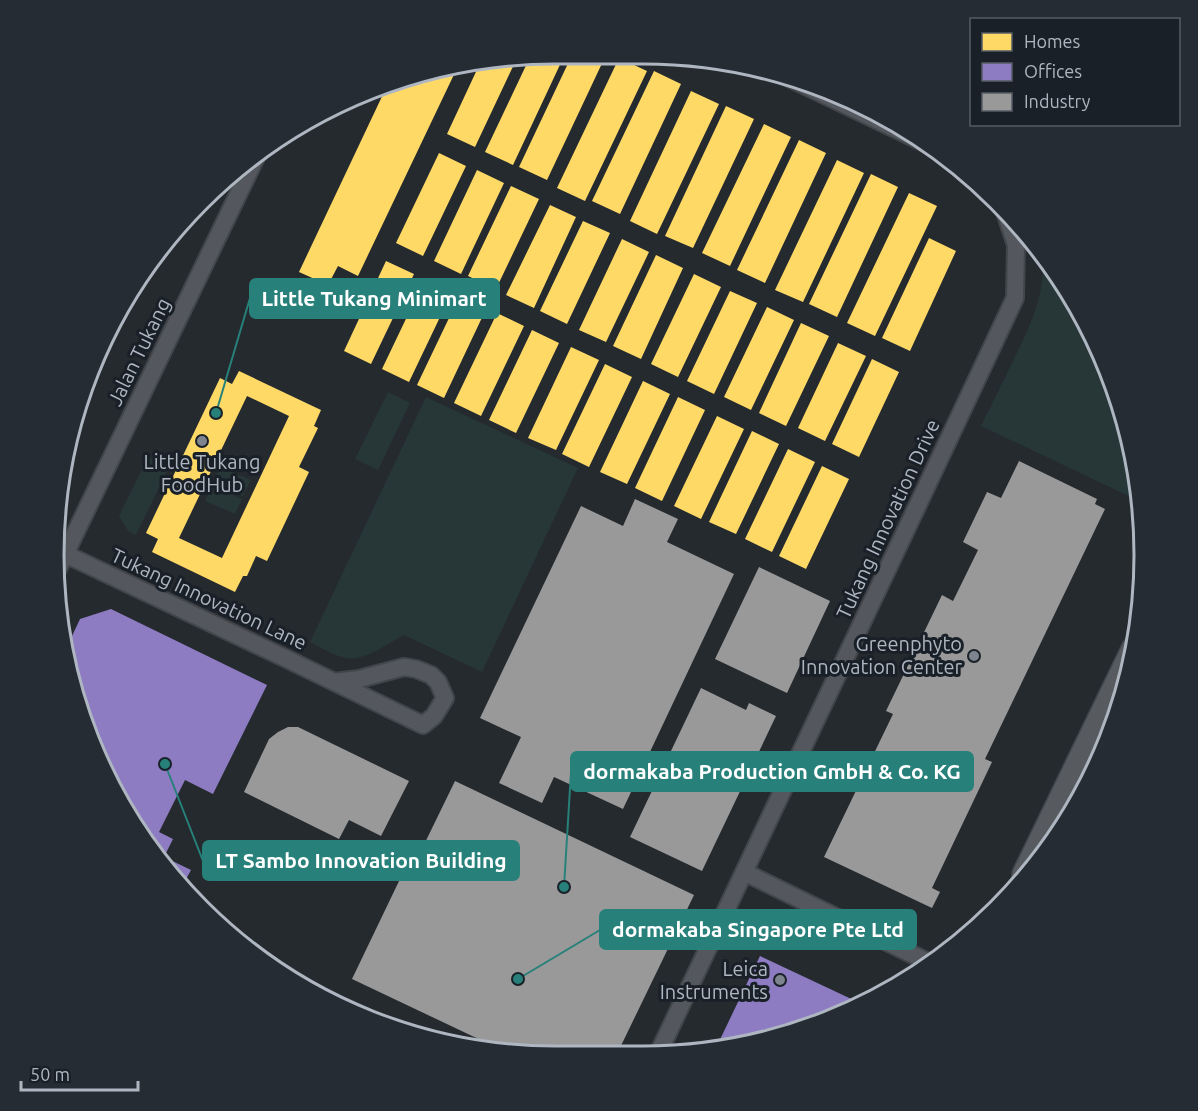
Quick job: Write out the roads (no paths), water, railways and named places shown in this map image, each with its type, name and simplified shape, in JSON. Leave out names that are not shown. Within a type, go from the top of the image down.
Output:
[{"type":"main road","points":[[1044,837],[1113,696]]},
{"type":"street","name":"Jalan Tukang","points":[[64,558],[249,173]]},
{"type":"street","name":"Tukang Innovation Drive","points":[[662,1045],[1015,298],[1016,245],[1011,231]]},
{"type":"street","name":"Tukang Innovation Lane","points":[[64,563],[334,682],[423,725],[434,716],[445,698],[438,682],[431,675],[404,667],[359,679],[334,682]]},
{"type":"street","points":[[744,872],[922,959]]},
{"type":"place","name":"Little Tukang Minimart","points":[[216,413]]},
{"type":"place","name":"Little Tukang FoodHub","points":[[202,441]]},
{"type":"place","name":"Greenphyto Innovation Center","points":[[974,656]]},
{"type":"place","name":"LT Sambo Innovation Building","points":[[165,764]]},
{"type":"place","name":"dormakaba Production GmbH & Co. KG","points":[[564,887]]},
{"type":"place","name":"dormakaba Singapore Pte Ltd","points":[[518,979]]},
{"type":"place","name":"Leica Instruments","points":[[780,980]]}]
